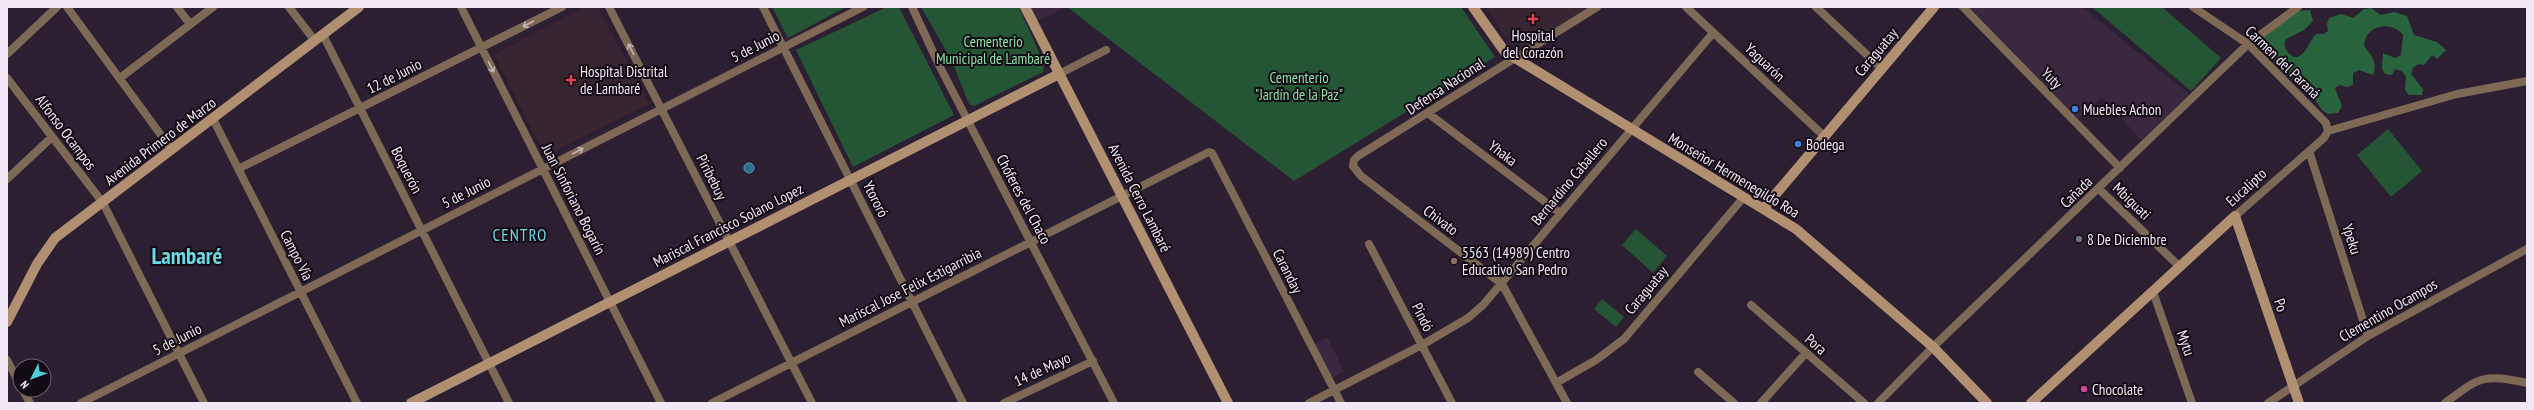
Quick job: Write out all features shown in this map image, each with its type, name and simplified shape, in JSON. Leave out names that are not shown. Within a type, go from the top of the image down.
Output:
[{"type":"street","points":[[7,54],[57,7]]},
{"type":"street","points":[[67,7],[172,150]]},
{"type":"street","points":[[177,7],[190,24]]},
{"type":"street","points":[[120,78],[212,7]]},
{"type":"street","name":"Boquerón","points":[[289,7],[319,38],[360,108],[509,403]]},
{"type":"street","name":"Avenida Primero de Marzo","points":[[7,322],[37,264],[55,238],[359,7]]},
{"type":"street","name":"Juan Sinforiano Bogarín","points":[[461,7],[661,403]]},
{"type":"street","name":"12 de Junio","points":[[238,169],[562,7]]},
{"type":"street","name":"Piribebuy","points":[[609,7],[812,403]]},
{"type":"street","name":"Ytororó","points":[[763,7],[964,403]]},
{"type":"street","name":"5 de Junio","points":[[81,403],[863,7]]},
{"type":"street","name":"Chóferes del Chaco","points":[[912,7],[968,121],[1114,403]]},
{"type":"street","name":"Avenida Cerro Lambaré","points":[[1025,7],[1228,403]]},
{"type":"street","name":"Monseñor Hermenegildo Roa","points":[[1473,7],[1501,46],[1515,58],[1630,130],[1743,198],[1764,208],[1796,229],[1933,347],[1987,403]]},
{"type":"street","name":"Defensa Nacional","points":[[1353,166],[1354,160],[1358,156],[1429,114],[1597,7]]},
{"type":"street","name":"Yaguarón","points":[[1686,7],[1825,137]]},
{"type":"street","points":[[1816,7],[1882,69]]},
{"type":"street","name":"Caraguatay","points":[[1764,208],[1934,7]]},
{"type":"street","name":"Yuty","points":[[1963,7],[2120,168]]},
{"type":"street","name":"Carmen del Paraná","points":[[2193,7],[2248,44],[2326,123],[2328,131]]},
{"type":"street","name":"Cañada","points":[[1878,403],[1933,347],[2099,189],[2248,44],[2298,7]]},
{"type":"street","name":"Bernardino Caballero","points":[[1309,403],[1422,345],[1468,318],[1502,284],[1560,213],[1713,33]]},
{"type":"street","points":[[1059,74],[1106,50]]},
{"type":"street","name":"Mariscal Francisco Solano Lopez","points":[[411,403],[1059,74]]},
{"type":"street","name":"Alfonso Ocampos","points":[[7,78],[103,203],[204,403]]},
{"type":"street","points":[[2328,131],[2450,96],[2527,81]]},
{"type":"street","name":"Yhaka","points":[[1429,114],[1560,213]]},
{"type":"street","name":"Campo Vía","points":[[213,119],[357,403]]},
{"type":"street","name":"Eucalipto","points":[[2031,403],[2235,216],[2324,138],[2328,131]]},
{"type":"street","points":[[7,179],[52,137]]},
{"type":"street","name":"Ypeku","points":[[2309,151],[2368,336]]},
{"type":"street","name":"Mariscal Jose Felix Estigarribia","points":[[712,403],[1210,152]]},
{"type":"street","name":"Caranday","points":[[1210,152],[1341,403]]},
{"type":"street","name":"Chivato","points":[[1353,166],[1361,176],[1502,284],[1566,403]]},
{"type":"street","name":"Mbiguati","points":[[2099,189],[2180,267]]},
{"type":"street","name":"Caraguatay","points":[[1556,383],[1596,360],[1624,339],[1743,198]]},
{"type":"street","name":"Po","points":[[2235,216],[2299,403]]},
{"type":"street","name":"Pindó","points":[[1369,244],[1452,403]]},
{"type":"street","name":"Clementino Ocampos","points":[[2268,403],[2368,336],[2527,249]]},
{"type":"street","name":"Mytu","points":[[2153,292],[2192,403]]},
{"type":"street","name":"Pora","points":[[1751,305],[1805,354],[1864,403]]},
{"type":"street","points":[[1762,403],[1805,354]]},
{"type":"street","points":[[7,360],[12,370]]},
{"type":"street","name":"14 de Mayo","points":[[1004,403],[1093,361]]},
{"type":"street","points":[[1698,372],[1734,403]]},
{"type":"street","points":[[2445,403],[2482,378],[2496,376],[2527,383]]},
{"type":"shaded area","name":"Hospital Distrital de Lambaré","points":[[585,7],[598,7],[649,104],[545,156],[494,55]]},
{"type":"shaded area","points":[[1030,7],[1062,7],[1064,8],[1038,21]]},
{"type":"shaded area","name":"Hospital del Corazón","points":[[1485,7],[1593,7],[1520,51],[1511,45]]},
{"type":"shaded area","points":[[1970,7],[2082,7],[2189,94],[2141,140],[2102,97],[2078,119]]},
{"type":"shaded area","points":[[1327,337],[1344,371],[1334,377],[1330,377],[1313,345]]},
{"type":"green space","points":[[772,7],[846,7],[788,38]]},
{"type":"green space","points":[[887,7],[899,7],[954,115],[853,167],[796,50]]},
{"type":"green space","name":"Cementerio Municipal de Lambaré","points":[[921,7],[1019,7],[1044,64],[1043,72],[974,106],[969,104],[952,61]]},
{"type":"green space","name":"Cementerio \"Jardín de la Paz\"","points":[[1067,7],[1461,7],[1495,57],[1294,181]]},
{"type":"green space","points":[[2092,7],[2162,7],[2221,58],[2191,91]]},
{"type":"green space","points":[[2371,8],[2381,15],[2394,12],[2407,16],[2414,35],[2437,42],[2446,50],[2437,59],[2432,55],[2424,65],[2418,64],[2413,68],[2411,74],[2423,89],[2422,95],[2409,95],[2405,90],[2406,77],[2402,71],[2395,69],[2392,75],[2385,74],[2382,68],[2383,53],[2395,58],[2401,55],[2403,35],[2392,27],[2379,27],[2369,33],[2365,39],[2364,46],[2372,56],[2375,67],[2373,75],[2359,70],[2353,73],[2353,85],[2347,87],[2340,85],[2335,88],[2342,106],[2338,113],[2328,114],[2322,110],[2305,85],[2285,75],[2258,40],[2296,11],[2310,10],[2313,21],[2304,30],[2286,39],[2285,41],[2287,51],[2292,56],[2297,57],[2304,52],[2316,34],[2323,34],[2328,31],[2327,24],[2329,18],[2341,14],[2353,18],[2364,9]]},
{"type":"green space","points":[[2388,129],[2422,171],[2391,197],[2357,155]]},
{"type":"green space","points":[[1636,229],[1667,256],[1653,273],[1622,245]]},
{"type":"green space","points":[[1602,299],[1624,317],[1616,327],[1594,309]]},
{"type":"water","points":[[749,163],[754,168],[749,173],[744,168]]},
{"type":"place","name":"Hospital del Corazón","points":[[1533,19]]},
{"type":"place","name":"Hospital Distrital de Lambaré","points":[[571,80]]},
{"type":"place","name":"Muebles Achon","points":[[2075,109]]},
{"type":"place","name":"Bodega","points":[[1798,144]]},
{"type":"place","name":"8 De Diciembre","points":[[2079,239]]},
{"type":"place","name":"5563 (14989) Centro Educativo San Pedro","points":[[1454,261]]},
{"type":"place","name":"Chocolate","points":[[2084,389]]},
{"type":"district","name":"CENTRO","points":[[520,235]]},
{"type":"district","name":"Lambaré","points":[[187,255]]}]
